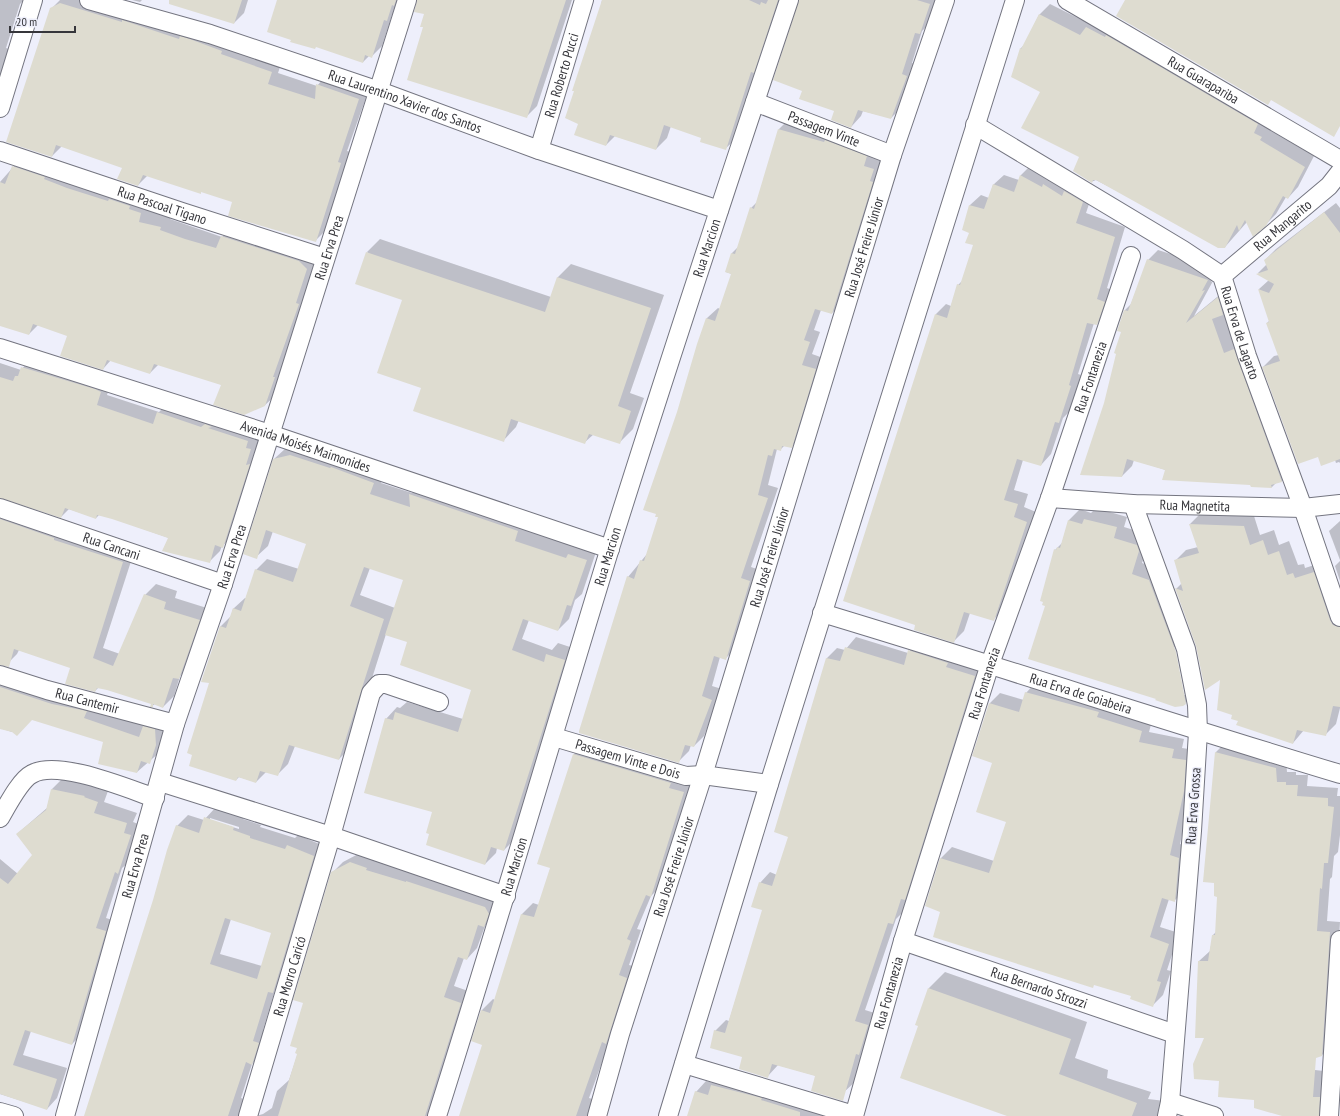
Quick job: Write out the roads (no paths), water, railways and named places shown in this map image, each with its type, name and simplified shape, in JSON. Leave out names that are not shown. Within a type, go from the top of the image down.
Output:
[{"type":"street","points":[[0,108],[33,0]]},
{"type":"street","name":"Rua Laurentino Xavier dos Santos","points":[[88,0],[210,34],[539,150],[719,210]]},
{"type":"street","name":"Rua Erva Prea","points":[[65,1116],[158,790],[175,724],[223,584],[407,0]]},
{"type":"street","name":"Rua Roberto Pucci","points":[[539,150],[584,0]]},
{"type":"street","name":"Rua Marcion","points":[[437,1116],[506,896],[610,549],[719,210],[789,0]]},
{"type":"street","name":"Rua José Freire Júnior","points":[[597,1116],[620,1034],[703,775],[892,155],[945,0]]},
{"type":"street","points":[[668,1116],[822,613],[1015,0]]},
{"type":"street","name":"Rua Guarapariba","points":[[1067,0],[1340,160]]},
{"type":"street","name":"Passagem Vinte","points":[[755,102],[892,155]]},
{"type":"street","name":"Rua Erva de Lagarto","points":[[975,125],[1183,250],[1222,276],[1247,356],[1303,508],[1340,617]]},
{"type":"street","name":"Rua Pascoal Tigano","points":[[0,151],[175,210],[325,258]]},
{"type":"street","name":"Rua Mangarito","points":[[1222,276],[1329,186],[1340,172]]},
{"type":"street","name":"Rua Fontanezia","points":[[854,1115],[903,941],[990,664],[1050,498],[1131,256]]},
{"type":"street","name":"Avenida Moisés Maimonides","points":[[0,348],[270,434],[610,549]]},
{"type":"street","name":"Rua Magnetita","points":[[1050,498],[1134,504],[1303,508],[1340,504]]},
{"type":"street","name":"Rua Erva Grossa","points":[[1134,504],[1186,649],[1197,705],[1198,732],[1168,1109]]},
{"type":"street","name":"Rua Cancani","points":[[0,508],[223,584]]},
{"type":"street","name":"Rua Erva de Goiabeira","points":[[822,613],[990,664],[1198,732],[1340,774]]},
{"type":"street","name":"Rua Cantemir","points":[[0,675],[47,690],[175,724]]},
{"type":"street","name":"Rua Morro Caricó","points":[[248,1116],[331,836],[371,693],[379,684],[386,684],[439,702]]},
{"type":"street","name":"Passagem Vinte e Dois","points":[[554,737],[686,776],[703,775],[769,784]]},
{"type":"street","points":[[0,818],[15,791],[32,774],[48,770],[65,770],[158,790],[331,836],[506,896]]},
{"type":"street","points":[[1329,1116],[1340,940]]},
{"type":"street","name":"Rua Bernardo Strozzi","points":[[903,941],[1175,1034]]},
{"type":"street","points":[[684,1064],[854,1115]]},
{"type":"street","points":[[1168,1109],[1214,1116]]},
{"type":"street","points":[[0,1112],[14,1116]]}]
